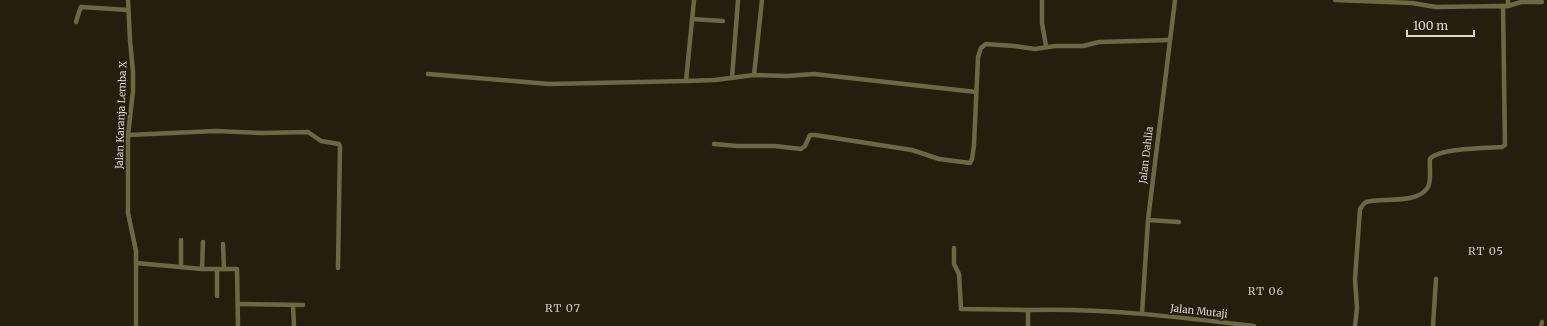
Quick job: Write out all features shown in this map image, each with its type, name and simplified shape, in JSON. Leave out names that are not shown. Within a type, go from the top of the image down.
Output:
[{"type":"street","name":"Jalan Karanja Lemba X","points":[[128,0],[133,72],[133,91],[128,135],[128,213],[134,239],[136,263],[136,326]]},
{"type":"street","points":[[686,81],[694,0]]},
{"type":"street","points":[[732,78],[738,0]]},
{"type":"street","points":[[754,75],[762,0]]},
{"type":"street","points":[[1042,0],[1042,23],[1046,46]]},
{"type":"street","name":"Jalan Dahlia","points":[[1142,314],[1148,220],[1175,0]]},
{"type":"street","points":[[1335,0],[1412,3],[1436,7],[1505,6],[1522,2],[1542,2]]},
{"type":"street","points":[[1355,326],[1358,308],[1356,279],[1360,209],[1364,203],[1413,197],[1422,192],[1429,184],[1430,163],[1433,156],[1448,152],[1503,147],[1505,143],[1505,6],[1508,0]]},
{"type":"street","points":[[76,22],[81,7],[128,10]]},
{"type":"street","points":[[692,19],[723,21]]},
{"type":"street","points":[[714,144],[738,146],[775,146],[801,149],[805,146],[810,135],[815,135],[912,150],[939,159],[970,163],[974,145],[979,52],[983,45],[989,44],[1035,49],[1046,46],[1083,46],[1099,42],[1170,40]]},
{"type":"street","points":[[428,74],[549,84],[686,81],[754,75],[787,76],[814,74],[976,92]]},
{"type":"street","points":[[128,135],[216,131],[262,133],[308,132],[321,141],[339,144],[341,167],[338,268]]},
{"type":"street","points":[[1148,220],[1179,222]]},
{"type":"street","points":[[181,240],[181,266]]},
{"type":"street","points":[[202,269],[203,242]]},
{"type":"street","points":[[223,244],[224,269]]},
{"type":"street","name":"Jalan Mutaji","points":[[954,248],[956,268],[959,274],[961,310],[1087,310],[1142,314],[1254,326]]},
{"type":"street","points":[[136,263],[202,269],[237,269],[238,326]]},
{"type":"street","points":[[217,269],[217,296]]},
{"type":"street","points":[[1434,326],[1436,279]]},
{"type":"street","points":[[238,304],[303,305]]},
{"type":"street","points":[[293,305],[294,326]]},
{"type":"street","points":[[1028,310],[1028,326]]},
{"type":"district","name":"RT 05","points":[[1486,251]]},
{"type":"district","name":"RT 06","points":[[1266,291]]},
{"type":"district","name":"RT 07","points":[[563,308]]}]
